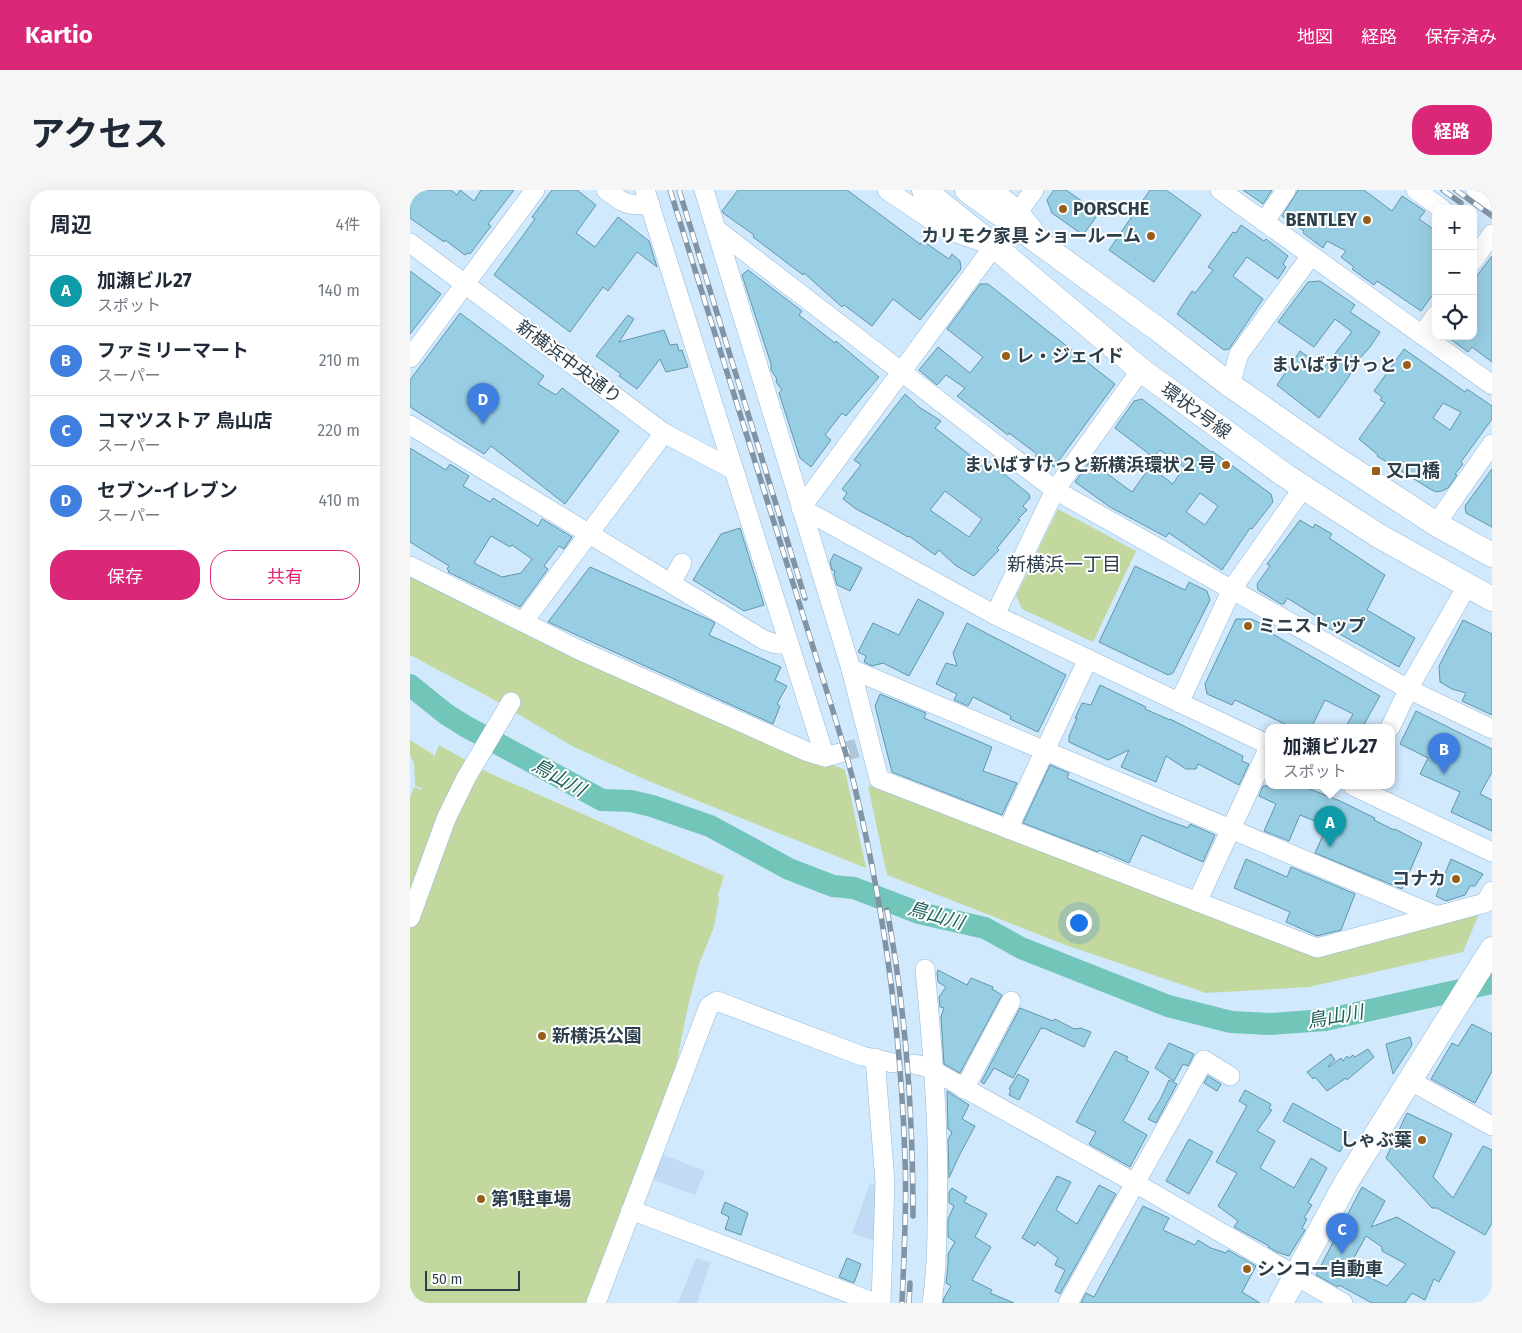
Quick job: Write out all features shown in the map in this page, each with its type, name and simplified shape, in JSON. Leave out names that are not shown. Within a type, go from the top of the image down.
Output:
[{"type":"main road","name":"環状2号線","points":[[924,190],[994,246],[1141,370],[1303,488],[1379,536],[1467,586],[1492,598]]},
{"type":"main road","points":[[966,190],[1159,330],[1230,385],[1332,456],[1436,524],[1492,555]]},
{"type":"main road","points":[[1281,1303],[1346,1181],[1486,958]]},
{"type":"street","points":[[410,358],[535,190]]},
{"type":"street","points":[[606,190],[622,202],[630,205],[648,197],[789,644],[848,751],[880,779],[1317,948],[1485,903],[1492,891]]},
{"type":"street","points":[[704,190],[851,669],[848,751]]},
{"type":"street","points":[[802,508],[994,246],[945,229],[887,190]]},
{"type":"street","points":[[993,190],[1020,211],[1051,253]]},
{"type":"street","points":[[1020,211],[1034,190]]},
{"type":"street","points":[[1220,190],[1492,385]]},
{"type":"street","points":[[1264,222],[1286,190]]},
{"type":"street","points":[[1416,190],[1437,205]]},
{"type":"street","points":[[1476,190],[1492,201]]},
{"type":"street","points":[[716,229],[1055,490],[1408,689],[1492,730]]},
{"type":"street","points":[[1477,254],[1486,238]]},
{"type":"street","name":"新横浜中央通り","points":[[410,243],[664,433],[734,470]]},
{"type":"street","points":[[1230,385],[1239,354],[1312,256]]},
{"type":"street","points":[[1422,335],[1432,321]]},
{"type":"street","points":[[995,615],[1055,490],[1141,370]]},
{"type":"street","points":[[410,425],[764,640],[776,644],[789,644]]},
{"type":"street","points":[[523,622],[664,433]]},
{"type":"street","points":[[1436,524],[1492,444]]},
{"type":"street","points":[[1179,703],[1232,589],[1303,488]]},
{"type":"street","points":[[802,508],[995,615],[1265,744]]},
{"type":"street","points":[[671,583],[682,563]]},
{"type":"street","points":[[410,566],[586,653],[808,752],[848,751]]},
{"type":"street","points":[[1392,724],[1408,689],[1467,586]]},
{"type":"street","points":[[1008,829],[1088,659]]},
{"type":"street","points":[[851,669],[1437,916]]},
{"type":"street","points":[[410,918],[446,819],[469,772],[508,707]]},
{"type":"street","points":[[1197,902],[1265,755]]},
{"type":"street","points":[[1363,789],[1492,852]]},
{"type":"street","points":[[925,968],[934,1071],[939,1191],[936,1278],[932,1303]]},
{"type":"street","points":[[596,1303],[709,1006],[717,1001],[862,1056],[884,1060],[885,1182],[881,1303]]},
{"type":"street","points":[[964,1089],[1011,1001]]},
{"type":"street","points":[[1068,1303],[1204,1060],[1230,1076]]},
{"type":"street","points":[[914,1064],[934,1071],[1135,1183],[1343,1303]]},
{"type":"street","points":[[1409,1080],[1492,1126]]},
{"type":"street","points":[[631,1210],[875,1303]]},
{"type":"shaded area","points":[[661,1154],[705,1171],[695,1195],[651,1179]]},
{"type":"shaded area","points":[[870,1183],[878,1186],[877,1241],[852,1234]]},
{"type":"shaded area","points":[[696,1258],[711,1262],[697,1303],[678,1303]]},
{"type":"green space","points":[[1058,509],[1136,551],[1093,642],[1022,609],[1016,596]]},
{"type":"green space","points":[[410,575],[504,624],[845,770],[866,868],[646,780],[574,747],[489,697],[410,655]]},
{"type":"green space","name":"新横浜公園","points":[[410,740],[434,755],[433,761],[439,745],[489,773],[724,876],[718,895],[714,927],[699,964],[688,1006],[677,1061],[676,1076],[589,1303],[410,1303],[410,798],[414,787],[421,790],[422,788],[415,786],[414,763],[410,755]]},
{"type":"green space","points":[[868,786],[886,788],[1319,955],[1479,914],[1463,952],[1309,987],[1206,993],[1063,944],[887,875]]},
{"type":"building","points":[[410,190],[451,190],[457,195],[460,190],[474,201],[481,190],[514,190],[488,224],[491,226],[470,254],[465,255],[410,218]]},
{"type":"building","points":[[552,190],[577,190],[596,205],[576,233],[595,247],[618,217],[649,241],[657,267],[637,252],[608,291],[603,287],[570,332],[494,275],[535,219],[532,217]]},
{"type":"building","points":[[738,190],[847,190],[920,244],[923,241],[949,259],[952,254],[960,261],[961,269],[920,320],[893,299],[872,326],[844,305],[842,307],[804,273],[803,275],[753,237],[754,235],[723,213],[722,211]]},
{"type":"building","points":[[1054,190],[1066,190],[1099,213],[1083,235],[1052,213],[1047,200]]},
{"type":"building","points":[[1150,190],[1166,190],[1201,215],[1154,282],[1109,250]]},
{"type":"building","points":[[1243,190],[1272,190],[1263,204]]},
{"type":"building","points":[[1298,190],[1364,190],[1392,211],[1402,196],[1425,211],[1419,219],[1432,228],[1432,296],[1421,311],[1377,281],[1374,285],[1352,269],[1354,267],[1341,257],[1346,251],[1327,241],[1323,248],[1303,233],[1304,231],[1282,216]]},
{"type":"building","points":[[1241,225],[1264,241],[1266,239],[1288,256],[1283,264],[1286,267],[1278,279],[1247,257],[1233,276],[1263,299],[1229,349],[1224,350],[1177,314],[1192,291],[1195,293],[1213,270],[1208,267],[1233,232],[1236,233]]},
{"type":"building","points":[[1492,256],[1492,362],[1472,347],[1468,352],[1452,340],[1477,340],[1477,276]]},
{"type":"building","points":[[748,270],[802,311],[799,315],[835,343],[836,341],[879,377],[846,416],[842,413],[825,435],[831,440],[811,467],[800,458],[779,393],[782,390],[771,370],[771,364],[742,275]]},
{"type":"building","points":[[410,271],[441,294],[410,334]]},
{"type":"building","points":[[1320,281],[1355,305],[1350,312],[1380,332],[1370,347],[1352,367],[1354,368],[1348,378],[1319,418],[1277,385],[1300,351],[1324,368],[1351,333],[1351,331],[1335,319],[1314,347],[1278,322],[1308,282]]},
{"type":"building","points":[[980,284],[988,284],[1115,384],[1054,467],[1035,456],[1037,454],[1009,433],[1008,435],[957,396],[965,388],[946,375],[937,385],[919,370],[938,347],[970,373],[983,357],[947,329]]},
{"type":"building","points":[[460,313],[544,376],[538,384],[556,395],[562,388],[619,431],[565,504],[491,446],[484,454],[410,407],[410,380]]},
{"type":"building","points":[[628,315],[634,319],[619,342],[664,330],[670,345],[677,344],[679,351],[682,350],[688,367],[666,372],[660,359],[637,389],[619,376],[621,374],[596,356]]},
{"type":"building","points":[[1404,349],[1465,392],[1467,389],[1492,406],[1492,419],[1461,462],[1463,464],[1448,488],[1436,492],[1430,489],[1377,456],[1359,439],[1385,403],[1380,400],[1382,397],[1374,391]],"holes":[[[1443,403],[1461,412],[1450,430],[1433,418]]]},
{"type":"building","points":[[905,394],[919,407],[941,421],[935,428],[971,456],[982,461],[984,458],[1029,494],[1030,498],[1023,506],[1027,510],[997,548],[999,550],[974,576],[955,565],[939,550],[935,555],[909,536],[856,509],[843,499],[847,493],[842,489],[861,465],[854,460]],"holes":[[[945,491],[982,519],[969,537],[930,510]]]},
{"type":"building","points":[[1142,399],[1211,452],[1271,494],[1273,502],[1252,529],[1250,528],[1222,570],[1169,533],[1166,537],[1110,507],[1075,482],[1090,461],[1132,492],[1150,467],[1173,484],[1184,467],[1160,450],[1153,457],[1115,428],[1134,401]],"holes":[[[1200,493],[1218,506],[1205,525],[1186,512]]]},
{"type":"building","points":[[410,448],[446,470],[450,464],[469,476],[463,486],[490,502],[493,498],[538,526],[542,519],[572,537],[564,549],[559,546],[544,566],[548,569],[520,607],[448,572],[449,566],[410,542]],"holes":[[[491,536],[510,547],[512,545],[532,559],[521,573],[502,577],[474,563]]]},
{"type":"building","points":[[1492,469],[1492,527],[1466,513],[1465,506]]},
{"type":"building","points":[[1300,520],[1313,528],[1315,524],[1332,534],[1329,538],[1385,575],[1367,610],[1415,638],[1399,667],[1327,627],[1329,624],[1287,598],[1284,604],[1281,604],[1258,590],[1257,584],[1270,566],[1267,564]]},
{"type":"building","points":[[740,528],[764,605],[744,611],[693,580],[721,534]]},
{"type":"building","points":[[834,554],[862,568],[850,591],[837,585],[835,571],[832,570],[830,562]]},
{"type":"building","points":[[1135,566],[1185,590],[1189,582],[1207,591],[1210,600],[1173,673],[1168,675],[1099,642]]},
{"type":"building","points":[[590,567],[710,620],[715,623],[709,635],[781,667],[775,680],[787,686],[777,704],[780,706],[773,724],[548,622]]},
{"type":"building","points":[[918,599],[944,613],[909,676],[883,663],[872,666],[864,662],[866,656],[858,652],[873,623],[899,635]]},
{"type":"building","points":[[1236,619],[1251,619],[1262,624],[1271,633],[1380,696],[1364,724],[1347,724],[1353,714],[1325,700],[1313,724],[1285,724],[1235,700],[1232,705],[1207,694],[1205,684]]},
{"type":"building","points":[[1463,620],[1492,634],[1492,715],[1462,701],[1466,693],[1452,689],[1440,682],[1439,666]]},
{"type":"building","points":[[967,623],[1066,675],[1038,732],[1010,719],[1011,716],[973,697],[968,706],[954,700],[957,694],[936,684],[946,663],[957,666],[953,653]]},
{"type":"building","points":[[1100,685],[1243,756],[1242,761],[1249,764],[1239,785],[1198,764],[1196,769],[1186,769],[1166,756],[1156,782],[1121,767],[1129,750],[1108,760],[1069,742],[1069,736],[1077,718],[1075,718],[1082,703],[1091,705]]},
{"type":"building","points":[[880,694],[926,713],[924,718],[992,747],[983,771],[1017,783],[1002,815],[892,772],[875,706]]},
{"type":"building","points":[[1416,711],[1492,749],[1492,772],[1480,794],[1492,800],[1492,831],[1451,812],[1460,792],[1420,774],[1428,758],[1400,744]]},
{"type":"building","points":[[1050,765],[1069,773],[1067,778],[1158,817],[1188,828],[1190,824],[1215,835],[1203,862],[1142,835],[1129,863],[1099,850],[1098,852],[1023,823]]},
{"type":"building","points":[[1263,786],[1265,786],[1265,789],[1310,789],[1340,801],[1422,843],[1402,889],[1315,853],[1327,826],[1300,815],[1289,841],[1264,831],[1276,804],[1259,796]]},
{"type":"building","points":[[1246,859],[1287,877],[1291,867],[1355,894],[1341,930],[1317,936],[1286,922],[1290,912],[1234,888]]},
{"type":"building","points":[[1451,859],[1483,874],[1475,886],[1470,886],[1465,895],[1446,901],[1436,896]]},
{"type":"building","points":[[938,970],[967,985],[971,978],[993,987],[992,989],[1002,995],[960,1073],[944,1064],[941,1017],[944,1008],[940,1007],[939,997],[946,987],[938,982]]},
{"type":"building","points":[[1020,1008],[1053,1021],[1055,1019],[1074,1029],[1081,1028],[1091,1032],[1084,1047],[1041,1028],[1013,1078],[994,1068],[984,1084],[981,1082]]},
{"type":"building","points":[[1472,1024],[1492,1034],[1492,1071],[1475,1103],[1431,1079],[1452,1043],[1458,1046]]},
{"type":"building","points":[[1410,1037],[1412,1045],[1393,1074],[1386,1044]]},
{"type":"building","points":[[1169,1043],[1194,1054],[1188,1066],[1183,1064],[1174,1081],[1155,1068]]},
{"type":"building","points":[[1368,1049],[1374,1057],[1347,1080],[1346,1078],[1327,1091],[1315,1077],[1313,1079],[1307,1072],[1331,1054],[1335,1060],[1329,1067],[1341,1058],[1343,1061],[1347,1056],[1349,1058],[1353,1055],[1355,1057]]},
{"type":"building","points":[[1115,1051],[1128,1057],[1126,1060],[1149,1072],[1123,1121],[1147,1135],[1130,1167],[1089,1144],[1096,1132],[1076,1122]]},
{"type":"building","points":[[1018,1074],[1029,1080],[1019,1100],[1009,1095],[1011,1090],[1009,1089]]},
{"type":"building","points":[[1208,1076],[1221,1084],[1217,1091],[1204,1083]]},
{"type":"building","points":[[1169,1080],[1177,1084],[1156,1123],[1148,1119]]},
{"type":"building","points":[[1245,1090],[1271,1104],[1269,1109],[1272,1110],[1257,1131],[1275,1141],[1260,1168],[1294,1188],[1311,1158],[1327,1168],[1308,1203],[1312,1205],[1304,1218],[1307,1219],[1302,1228],[1305,1230],[1289,1256],[1277,1252],[1234,1227],[1238,1221],[1218,1206],[1237,1173],[1216,1162],[1247,1106],[1239,1101]]},
{"type":"building","points":[[947,1091],[969,1105],[962,1119],[975,1126],[949,1178],[948,1140],[952,1132],[948,1129]]},
{"type":"building","points":[[1293,1103],[1349,1134],[1340,1152],[1283,1121]]},
{"type":"building","points":[[1407,1113],[1452,1134],[1433,1177],[1453,1198],[1483,1146],[1492,1150],[1492,1223],[1485,1235],[1437,1208],[1432,1208],[1386,1158]]},
{"type":"building","points":[[1189,1139],[1213,1152],[1189,1194],[1166,1181]]},
{"type":"building","points":[[1057,1176],[1071,1182],[1056,1210],[1077,1224],[1099,1185],[1116,1194],[1060,1294],[1055,1291],[1065,1270],[1055,1265],[1058,1258],[1037,1242],[1035,1246],[1022,1238]]},
{"type":"building","points":[[1362,1187],[1385,1201],[1371,1227],[1397,1217],[1455,1252],[1439,1282],[1434,1279],[1425,1300],[1412,1293],[1405,1303],[1372,1303],[1316,1275]],"holes":[[[1366,1236],[1382,1247],[1382,1251],[1406,1264],[1387,1286],[1349,1267]]]},
{"type":"building","points":[[952,1188],[967,1197],[964,1202],[987,1214],[975,1237],[991,1247],[972,1280],[992,1290],[990,1293],[1014,1303],[943,1303],[951,1286],[946,1283],[948,1254],[955,1242],[948,1237],[948,1219],[954,1206],[949,1203],[949,1192]]},
{"type":"building","points":[[725,1202],[748,1213],[741,1235],[725,1229],[729,1217],[721,1213]]},
{"type":"building","points":[[1143,1206],[1169,1218],[1163,1230],[1195,1245],[1198,1240],[1211,1248],[1226,1253],[1228,1250],[1256,1266],[1242,1292],[1260,1303],[1081,1303],[1086,1293],[1094,1297]]},
{"type":"building","points":[[847,1258],[861,1264],[854,1283],[839,1277]]},
{"type":"waterway","name":"鳥山川","points":[[410,685],[446,714],[465,726],[602,800],[631,801],[652,806],[710,826],[789,869],[833,886],[854,888],[919,913],[985,928],[1021,948],[1168,1006],[1231,1022],[1269,1024],[1325,1020],[1492,983]]},
{"type":"tunnel","points":[[840,753],[857,748]]},
{"type":"railway","points":[[670,190],[833,711],[852,775],[865,830],[882,923],[900,1065],[906,1177],[902,1303]]},
{"type":"railway","points":[[679,190],[805,598]]},
{"type":"railway","points":[[1443,190],[1461,203]]},
{"type":"railway","points":[[1456,190],[1492,216]]},
{"type":"railway","points":[[887,910],[904,1024],[912,1139],[913,1216]]},
{"type":"railway","points":[[909,1303],[910,1283]]},
{"type":"place","name":"PORSCHE","points":[[1063,209]]},
{"type":"place","name":"BENTLEY","points":[[1367,220]]},
{"type":"place","name":"カリモク家具 ショールーム","points":[[1151,236]]},
{"type":"place","name":"レ・ジェイド","points":[[1006,356]]},
{"type":"place","name":"まいばすけっと","points":[[1407,365]]},
{"type":"place","name":"セブン-イレブン","points":[[483,424]]},
{"type":"place","name":"まいばすけっと新横浜環状２号","points":[[1226,465]]},
{"type":"place","name":"又口橋","points":[[1376,471]]},
{"type":"place","name":"ミニストップ","points":[[1248,626]]},
{"type":"place","name":"ファミリーマート","points":[[1444,774]]},
{"type":"place","name":"加瀬ビル27","points":[[1330,847]]},
{"type":"place","name":"コナカ","points":[[1456,879]]},
{"type":"place","name":"新横浜公園","points":[[542,1036]]},
{"type":"place","name":"しゃぶ葉","points":[[1422,1140]]},
{"type":"place","name":"第1駐車場","points":[[481,1199]]},
{"type":"place","name":"コマツストア 鳥山店","points":[[1342,1254]]},
{"type":"place","name":"シンコー自動車","points":[[1247,1269]]},
{"type":"district","name":"新横浜一丁目","points":[[1064,564]]}]
